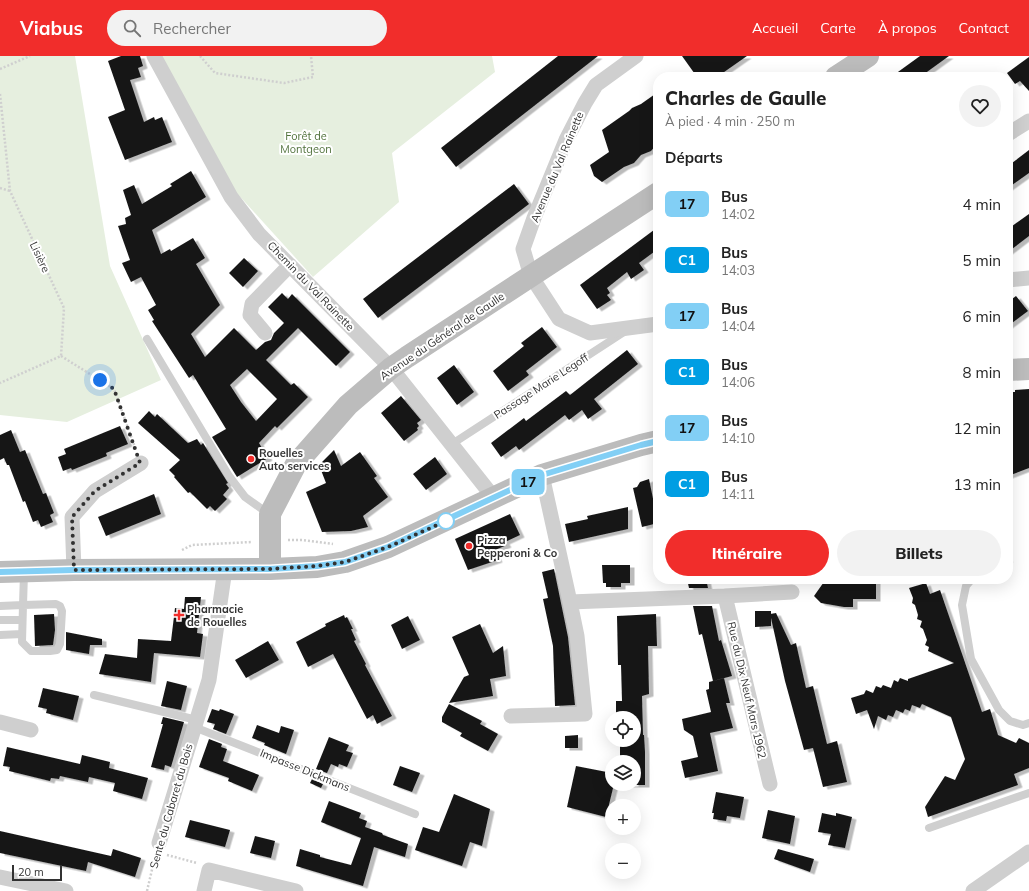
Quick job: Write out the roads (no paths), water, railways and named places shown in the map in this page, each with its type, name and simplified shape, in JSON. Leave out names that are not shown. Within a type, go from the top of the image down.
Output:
[{"type":"main road","points":[[844,72],[868,56]]},
{"type":"main road","name":"Avenue du Général de Gaulle","points":[[270,569],[270,514],[296,464],[348,405],[391,368],[653,196]]},
{"type":"main road","points":[[1013,370],[1029,369]]},
{"type":"main road","points":[[0,572],[270,569],[317,566],[345,562],[388,547],[542,475],[641,445],[653,443]]},
{"type":"street","name":"Chemin du Val Rainette","points":[[154,56],[231,197],[259,234],[391,368],[494,498]]},
{"type":"street","name":"Avenue du Val Rainette","points":[[636,56],[596,84],[566,140],[523,249],[531,276],[559,319],[590,333],[653,325]]},
{"type":"street","points":[[1013,131],[1029,121]]},
{"type":"street","points":[[265,332],[250,315],[252,304],[290,265]]},
{"type":"street","points":[[1013,280],[1029,278]]},
{"type":"street","points":[[74,570],[72,517],[95,491],[140,463]]},
{"type":"street","points":[[511,716],[585,714],[577,636],[542,475]]},
{"type":"street","name":"Sente du Cabaret du Bois","points":[[158,848],[209,680],[225,569]]},
{"type":"street","points":[[570,602],[792,592]]},
{"type":"street","name":"Rue du Dix Neuf Mars 1962","points":[[724,596],[770,784]]},
{"type":"street","points":[[0,722],[31,730]]},
{"type":"street","points":[[972,891],[1029,852]]},
{"type":"street","points":[[204,891],[210,870],[296,891]]},
{"type":"street","points":[[0,877],[66,891]]},
{"type":"lane","name":"Passage Marie Legoff","points":[[452,444],[630,328]]},
{"type":"lane","points":[[147,339],[229,476],[245,497],[270,514]]},
{"type":"lane","points":[[0,606],[23,605],[56,604],[60,606],[62,611],[60,644],[57,650],[50,652],[31,651],[22,642],[22,620],[23,605],[24,571]]},
{"type":"lane","points":[[968,584],[962,605],[971,659],[999,710],[1010,722],[1023,725],[1029,723]]},
{"type":"lane","points":[[0,620],[22,620]]},
{"type":"lane","points":[[0,635],[22,634]]},
{"type":"lane","points":[[94,695],[196,723]]},
{"type":"lane","name":"Impasse Dickmans","points":[[196,723],[415,814]]},
{"type":"lane","points":[[929,828],[1029,793]]},
{"type":"place","name":"Rouelles Auto services","points":[[251,459]]},
{"type":"place","name":"Pizza Pepperoni & Co","points":[[469,546]]},
{"type":"place","name":"Pharmacie de Rouelles","points":[[179,615]]},
{"type":"park label","name":"Forêt de Montgeon","points":[[306,142]]}]
